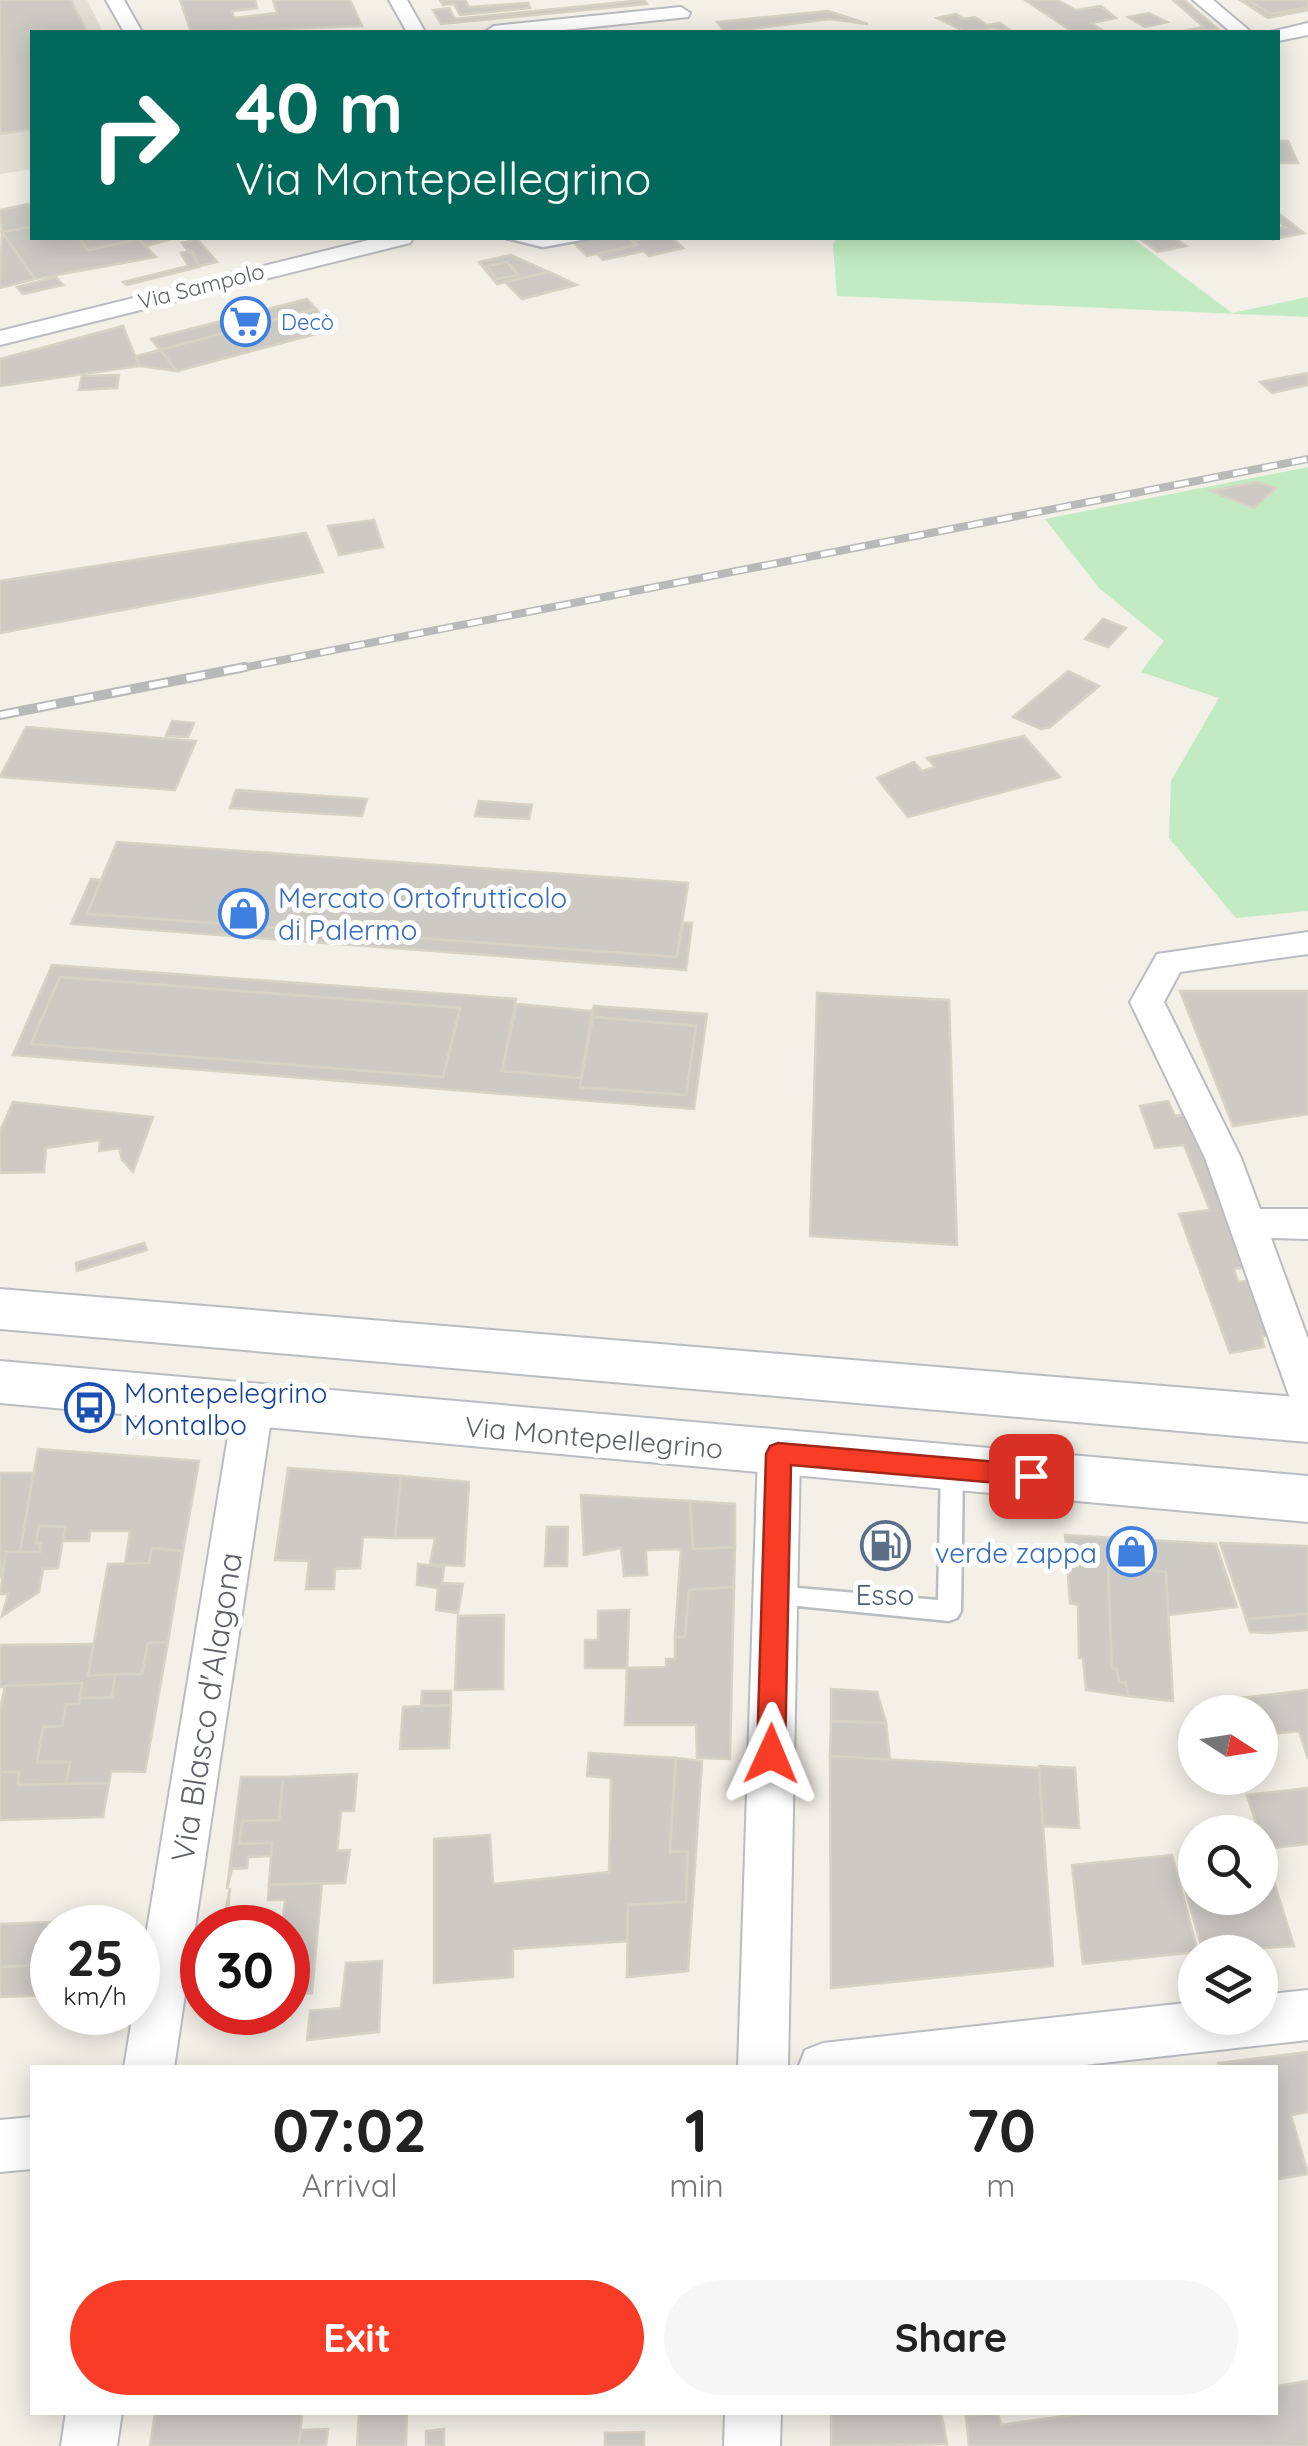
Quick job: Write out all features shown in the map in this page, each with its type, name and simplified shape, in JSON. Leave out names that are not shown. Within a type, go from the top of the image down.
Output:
[{"type":"street","points":[[115,0],[132,30]]},
{"type":"street","points":[[398,0],[415,30]]},
{"type":"street","points":[[1202,0],[1240,30]]},
{"type":"street","points":[[509,30],[676,7],[693,30]]},
{"type":"street","points":[[1280,35],[1308,29]]},
{"type":"street","name":"Via Sampolo","points":[[0,338],[263,261],[390,240]]},
{"type":"street","points":[[0,1309],[1306,1419],[1247,1223],[1223,1158],[1147,1002],[1169,962],[1308,944]]},
{"type":"street","points":[[1247,1223],[1308,1224]]},
{"type":"street","name":"Via Montepellegrino","points":[[0,1382],[1308,1499]]},
{"type":"street","name":"Via Blasco d'Alagona","points":[[149,2065],[253,1406]]},
{"type":"street","points":[[762,2065],[778,1454]]},
{"type":"street","points":[[850,2065],[1308,2014]]},
{"type":"street","points":[[0,2146],[30,2143]]},
{"type":"street","points":[[89,2446],[94,2415]]},
{"type":"street","points":[[752,2446],[753,2415]]},
{"type":"lane","points":[[524,240],[569,240]]},
{"type":"lane","points":[[775,1596],[949,1611],[952,1469]]},
{"type":"shaded area","points":[[0,0],[87,0],[102,30],[30,30],[30,169],[0,174]]},
{"type":"green space","points":[[835,240],[1135,240],[1232,313],[1308,297],[1308,317],[837,296]]},
{"type":"green space","points":[[1308,467],[1308,911],[1236,918],[1169,838],[1171,781],[1219,698],[1141,672],[1164,641],[1099,588],[1045,519]]},
{"type":"building","points":[[0,0],[71,0],[86,30],[30,30],[30,129],[0,134]]},
{"type":"building","points":[[180,0],[255,0],[257,8],[232,11],[234,18],[277,13],[273,0],[350,0],[362,26],[248,30],[190,30]]},
{"type":"building","points":[[440,0],[465,0],[469,7],[528,3],[530,8],[460,15],[454,4],[443,5]]},
{"type":"building","points":[[644,0],[647,4],[441,24],[433,10],[449,8],[455,19]]},
{"type":"building","points":[[1025,0],[1057,0],[1076,10],[1101,6],[1116,18],[1091,23],[1102,30],[1070,30]]},
{"type":"building","points":[[1173,0],[1184,0],[1218,29],[1188,30],[1204,27]]},
{"type":"building","points":[[1240,0],[1248,0],[1271,14],[1308,10],[1268,18]]},
{"type":"building","points":[[1248,0],[1308,0],[1308,7],[1271,14]]},
{"type":"building","points":[[828,11],[868,24],[830,19],[723,30],[717,22]]},
{"type":"building","points":[[1149,13],[1167,22],[1145,27],[1128,17]]},
{"type":"building","points":[[956,14],[964,19],[975,17],[987,25],[1000,23],[1010,30],[962,30],[937,18]]},
{"type":"building","points":[[1280,141],[1288,141],[1298,163],[1280,163]]},
{"type":"building","points":[[28,204],[30,227],[2,232],[0,210]]},
{"type":"building","points":[[1280,215],[1304,233],[1280,238],[1280,228],[1285,227],[1280,223]]},
{"type":"building","points":[[30,227],[30,240],[81,240],[88,250],[140,240],[156,257],[35,279],[2,232]]},
{"type":"building","points":[[2,232],[35,279],[0,288]]},
{"type":"building","points":[[81,240],[134,240],[88,250]]},
{"type":"building","points":[[140,240],[167,240],[146,246]]},
{"type":"building","points":[[198,240],[217,262],[199,266],[182,243]]},
{"type":"building","points":[[571,240],[631,240],[637,245],[587,256]]},
{"type":"building","points":[[674,240],[683,248],[603,260],[597,254],[637,245],[632,241]]},
{"type":"building","points":[[1141,240],[1177,240],[1186,246],[1158,252]]},
{"type":"building","points":[[192,251],[199,267],[127,285],[123,282],[188,266],[181,253]]},
{"type":"building","points":[[511,255],[549,272],[497,284],[479,262]],"holes":[[[507,262],[518,275],[497,279],[487,266]]]},
{"type":"building","points":[[507,262],[518,275],[497,279],[487,266]]},
{"type":"building","points":[[549,272],[577,285],[522,299],[505,282]]},
{"type":"building","points":[[56,277],[63,285],[23,294],[17,287]]},
{"type":"building","points":[[307,299],[316,309],[160,350],[151,339]]},
{"type":"building","points":[[316,309],[335,329],[177,371],[160,350]]},
{"type":"building","points":[[123,326],[139,366],[0,386],[0,359]]},
{"type":"building","points":[[160,350],[177,371],[139,366],[137,356]]},
{"type":"building","points":[[1308,373],[1308,385],[1272,393],[1260,382]]},
{"type":"building","points":[[119,375],[117,388],[79,390],[82,376]]},
{"type":"building","points":[[1257,482],[1276,488],[1254,508],[1210,491]]},
{"type":"building","points":[[374,520],[383,547],[339,555],[328,526]]},
{"type":"building","points":[[306,533],[323,572],[0,633],[0,581]]},
{"type":"building","points":[[1103,619],[1126,628],[1108,647],[1085,639]]},
{"type":"building","points":[[1068,671],[1099,686],[1050,727],[1041,729],[1013,717]]},
{"type":"building","points":[[172,721],[194,723],[188,737],[166,736]]},
{"type":"building","points":[[26,727],[196,741],[175,790],[0,777]]},
{"type":"building","points":[[1024,736],[1060,777],[908,817],[877,778],[914,762],[922,771],[935,767],[927,758]]},
{"type":"building","points":[[236,790],[367,799],[362,816],[230,808]]},
{"type":"building","points":[[479,801],[532,805],[529,819],[475,816]]},
{"type":"building","points":[[117,842],[688,883],[677,957],[87,914]]},
{"type":"building","points":[[91,879],[101,880],[87,914],[677,957],[683,923],[692,923],[686,970],[71,924]]},
{"type":"building","points":[[52,965],[516,999],[502,1071],[581,1078],[580,1087],[686,1095],[696,1026],[593,1017],[592,1011],[594,1006],[707,1014],[694,1109],[13,1055]],"holes":[[[60,977],[460,1008],[443,1077],[31,1044]]]},
{"type":"building","points":[[60,977],[460,1008],[443,1077],[31,1044]]},
{"type":"building","points":[[1180,991],[1308,991],[1308,1114],[1233,1126]]},
{"type":"building","points":[[817,993],[949,1000],[957,1245],[810,1236]]},
{"type":"building","points":[[517,1004],[592,1011],[581,1078],[502,1071]]},
{"type":"building","points":[[593,1017],[696,1026],[686,1095],[580,1087]]},
{"type":"building","points":[[1168,1101],[1175,1116],[1186,1114],[1248,1267],[1234,1269],[1238,1282],[1254,1280],[1274,1335],[1262,1336],[1264,1347],[1230,1353],[1179,1214],[1210,1210],[1184,1145],[1155,1148],[1140,1106]]},
{"type":"building","points":[[13,1102],[153,1117],[133,1172],[122,1160],[119,1148],[99,1151],[100,1140],[46,1148],[44,1172],[0,1173],[0,1131]]},
{"type":"building","points":[[144,1243],[147,1250],[77,1271],[76,1263]]},
{"type":"building","points":[[38,1449],[199,1461],[183,1551],[152,1548],[149,1563],[125,1564],[130,1531],[90,1531],[89,1541],[63,1541],[65,1527],[39,1526],[36,1543],[41,1543],[40,1552],[20,1552]]},
{"type":"building","points":[[288,1468],[401,1476],[395,1538],[363,1537],[360,1568],[335,1569],[334,1589],[306,1589],[309,1561],[275,1560]]},
{"type":"building","points":[[0,1473],[33,1473],[20,1552],[6,1552],[0,1578]]},
{"type":"building","points":[[401,1476],[469,1482],[464,1566],[430,1564],[435,1538],[395,1538]]},
{"type":"building","points":[[581,1495],[690,1501],[693,1549],[735,1547],[734,1587],[689,1590],[685,1637],[675,1637],[681,1549],[646,1550],[647,1575],[624,1576],[621,1548],[584,1555]]},
{"type":"building","points":[[690,1501],[735,1504],[735,1547],[693,1549]]},
{"type":"building","points":[[39,1526],[65,1527],[58,1568],[43,1569],[39,1592],[2,1616],[8,1594],[0,1594],[6,1552],[40,1552],[41,1543],[36,1543]]},
{"type":"building","points":[[547,1527],[568,1527],[567,1566],[545,1566]]},
{"type":"building","points":[[1065,1535],[1216,1544],[1237,1607],[1167,1615],[1166,1572],[1108,1566],[1112,1668],[1117,1669],[1119,1682],[1126,1683],[1128,1696],[1086,1690],[1083,1658],[1079,1658],[1078,1605],[1070,1603]]},
{"type":"building","points":[[1220,1543],[1308,1546],[1308,1614],[1246,1619]]},
{"type":"building","points":[[152,1548],[183,1551],[168,1642],[148,1643],[142,1674],[88,1676],[108,1564],[149,1563]]},
{"type":"building","points":[[418,1564],[444,1567],[442,1583],[463,1584],[458,1613],[436,1610],[438,1588],[417,1585]]},
{"type":"building","points":[[1108,1566],[1166,1572],[1173,1701],[1128,1696],[1126,1683],[1119,1682],[1117,1669],[1112,1668]]},
{"type":"building","points":[[734,1587],[730,1759],[697,1758],[696,1725],[625,1725],[627,1668],[666,1667],[666,1659],[675,1659],[675,1637],[685,1637],[689,1590]]},
{"type":"building","points":[[629,1610],[627,1668],[585,1668],[585,1640],[598,1640],[598,1611]]},
{"type":"building","points":[[1308,1614],[1308,1630],[1250,1632],[1246,1619]]},
{"type":"building","points":[[504,1615],[503,1689],[455,1690],[458,1616]]},
{"type":"building","points":[[168,1642],[145,1772],[111,1771],[109,1783],[66,1784],[70,1762],[37,1762],[43,1727],[62,1726],[66,1704],[79,1704],[80,1698],[112,1697],[115,1674],[142,1674],[148,1643]]},
{"type":"building","points":[[93,1644],[88,1676],[115,1674],[112,1697],[80,1698],[82,1683],[0,1687],[0,1645]]},
{"type":"building","points":[[82,1683],[79,1704],[66,1704],[62,1726],[43,1727],[37,1762],[70,1762],[66,1784],[18,1785],[19,1772],[0,1772],[0,1710],[5,1686]]},
{"type":"building","points":[[831,1689],[877,1692],[886,1723],[831,1721]]},
{"type":"building","points":[[1308,1690],[1308,1759],[1299,1731],[1278,1733],[1278,1695],[1265,1695]]},
{"type":"building","points":[[422,1691],[451,1691],[451,1705],[421,1706]]},
{"type":"building","points":[[451,1705],[449,1748],[400,1749],[403,1707]]},
{"type":"building","points":[[831,1721],[886,1723],[890,1760],[830,1756]]},
{"type":"building","points":[[589,1753],[676,1758],[670,1852],[688,1851],[686,1902],[628,1905],[628,1941],[513,1949],[513,1977],[434,1983],[434,1839],[490,1835],[493,1884],[609,1872],[611,1778],[587,1776]]},
{"type":"building","points":[[830,1756],[1039,1768],[1053,1966],[831,1988]]},
{"type":"building","points":[[676,1758],[702,1761],[688,1971],[627,1977],[628,1905],[686,1902],[688,1851],[670,1852]]},
{"type":"building","points":[[1039,1766],[1075,1768],[1079,1828],[1043,1826]]},
{"type":"building","points":[[0,1772],[19,1772],[18,1785],[109,1783],[103,1817],[0,1820]]},
{"type":"building","points":[[357,1774],[354,1811],[341,1811],[337,1851],[350,1850],[345,1883],[269,1885],[272,1843],[239,1844],[242,1821],[279,1820],[283,1777]]},
{"type":"building","points":[[241,1777],[283,1777],[279,1820],[242,1821],[239,1844],[272,1843],[271,1856],[248,1857],[247,1868],[232,1869],[227,1889]]},
{"type":"building","points":[[1308,1788],[1308,1844],[1278,1847],[1278,1815],[1253,1815],[1247,1795],[1278,1795],[1278,1791]]},
{"type":"building","points":[[1172,1855],[1178,1877],[1178,1915],[1188,1915],[1193,1935],[1178,1935],[1178,1954],[1083,1964],[1072,1865]]},
{"type":"building","points":[[322,1883],[312,1993],[310,1905],[284,1905],[285,1900],[268,1900],[269,1885]]},
{"type":"building","points":[[1278,1894],[1294,1946],[1278,1947],[1278,1935],[1198,1935],[1192,1915],[1278,1915]]},
{"type":"building","points":[[30,1923],[30,1966],[0,1967],[0,1924]]},
{"type":"building","points":[[382,1961],[379,2032],[307,2040],[310,2011],[341,2008],[346,1963]]},
{"type":"building","points":[[30,1966],[30,1996],[0,1997],[0,1967]]},
{"type":"building","points":[[1308,2052],[1308,2112],[1291,2115],[1308,2174],[1278,2179],[1278,2065],[1218,2063]]},
{"type":"building","points":[[1308,2381],[1308,2446],[969,2446],[966,2416],[999,2415],[1001,2425],[1072,2415],[1278,2415],[1278,2386]]},
{"type":"building","points":[[155,2415],[302,2415],[299,2446],[150,2446]]},
{"type":"building","points":[[359,2415],[407,2415],[406,2446],[357,2446]]},
{"type":"building","points":[[831,2415],[942,2415],[947,2444],[831,2446]]},
{"type":"building","points":[[328,2429],[326,2446],[299,2446],[301,2430]]},
{"type":"building","points":[[444,2429],[444,2446],[426,2446],[426,2431]]},
{"type":"building","points":[[644,2432],[644,2446],[605,2446],[605,2433]]},
{"type":"railway","points":[[232,670],[1308,459]]},
{"type":"railway","points":[[0,715],[245,667]]},
{"type":"place","name":"Decò","points":[[246,322]]},
{"type":"place","name":"Mercato Ortofrutticolo di Palermo","points":[[243,913]]},
{"type":"place","name":"Montepelegrino Montalbo","points":[[89,1408]]},
{"type":"place","name":"Esso","points":[[885,1546]]},
{"type":"place","name":"verde zappa","points":[[1132,1552]]},
{"type":"route","points":[[771,1754],[778,1454],[1031,1476]]}]
